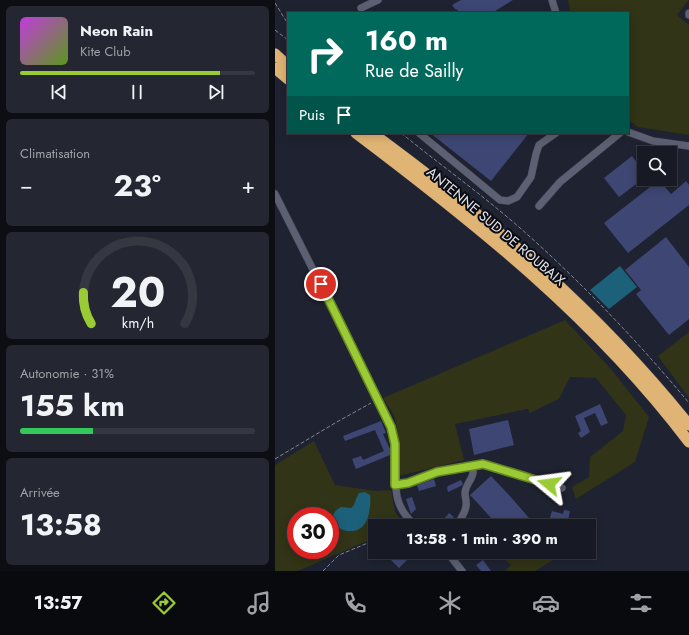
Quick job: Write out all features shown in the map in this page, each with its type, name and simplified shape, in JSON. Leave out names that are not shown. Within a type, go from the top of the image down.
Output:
[{"type":"highway","points":[[275,54],[287,65]]},
{"type":"highway","points":[[275,68],[287,78]]},
{"type":"highway","name":"ANTENNE SUD DE ROUBAIX","points":[[357,134],[463,214],[530,271],[609,348],[660,406],[689,442]]},
{"type":"highway","name":"ANTENNE SUD DE ROUBAIX","points":[[373,134],[469,207],[539,266],[615,340],[689,425]]},
{"type":"street","points":[[361,8],[378,0]]},
{"type":"street","points":[[553,0],[556,12]]},
{"type":"street","points":[[629,132],[653,141],[689,146]]},
{"type":"street","points":[[420,134],[500,200],[505,201],[512,200],[521,192],[533,172],[539,145],[555,134]]},
{"type":"street","points":[[539,206],[560,182],[619,134]]},
{"type":"street","points":[[275,194],[378,399],[394,436],[395,485],[401,510],[408,519]]},
{"type":"street","points":[[395,485],[408,483],[437,472],[483,464],[562,488]]},
{"type":"street","points":[[461,519],[466,507],[465,493],[474,473],[473,466]]},
{"type":"street","points":[[453,559],[462,571]]},
{"type":"path","points":[[275,3],[287,22]]},
{"type":"path","points":[[275,30],[287,39]]},
{"type":"path","points":[[402,134],[528,235],[615,319],[655,362],[689,403]]},
{"type":"path","points":[[275,459],[335,422],[378,399]]},
{"type":"path","points":[[323,571],[339,555],[368,543]]},
{"type":"green space","points":[[568,0],[689,0],[677,15],[689,25],[689,135],[638,127],[629,121],[629,12],[571,12]]},
{"type":"green space","points":[[565,320],[611,369],[649,417],[635,462],[576,499],[572,487],[589,477],[590,457],[623,431],[626,415],[596,378],[570,377],[559,399],[530,413],[528,409],[455,424],[464,460],[399,476],[397,426],[393,414],[383,398]]},
{"type":"green space","points":[[689,332],[689,398],[658,356]]},
{"type":"green space","points":[[314,441],[335,485],[376,491],[391,490],[395,512],[400,519],[368,519],[368,541],[339,553],[339,507],[287,507],[287,559],[325,559],[298,571],[275,571],[275,465]]},
{"type":"green space","points":[[504,559],[555,559],[535,571],[505,571],[511,565]]},
{"type":"water","points":[[620,266],[637,287],[609,309],[590,290]]},
{"type":"water","points":[[365,492],[370,495],[369,513],[365,524],[358,530],[342,530],[339,528],[339,509],[341,507],[351,508],[354,505],[359,493]]},
{"type":"building","points":[[461,0],[513,0],[494,12],[457,12],[458,10],[452,5]]},
{"type":"building","points":[[431,134],[528,134],[491,181]]},
{"type":"building","points":[[632,156],[637,163],[637,183],[619,197],[604,178]]},
{"type":"building","points":[[686,181],[689,185],[689,205],[628,253],[604,223],[651,186],[664,186],[671,194]]},
{"type":"building","points":[[666,237],[689,267],[689,319],[669,335],[636,294],[641,290],[625,270]]},
{"type":"building","points":[[600,404],[608,423],[601,426],[595,413],[584,418],[590,432],[581,438],[578,433],[581,431],[575,416]]},
{"type":"building","points":[[508,420],[514,445],[474,455],[469,429]]},
{"type":"building","points":[[381,421],[386,433],[383,434],[390,449],[390,455],[356,469],[352,459],[361,456],[363,460],[384,451],[375,430],[345,441],[343,436]]},
{"type":"building","points":[[491,476],[530,519],[492,519],[470,495]]},
{"type":"building","points":[[434,479],[436,486],[419,491],[417,485]]},
{"type":"building","points":[[461,480],[463,484],[461,486],[448,492],[448,486]]},
{"type":"building","points":[[412,497],[416,509],[411,514],[406,499]]},
{"type":"building","points":[[564,510],[570,511],[568,519],[550,519],[552,511],[563,514]]},
{"type":"building","points":[[449,513],[454,517],[452,519],[444,519]]},
{"type":"building","points":[[406,559],[407,560],[399,568],[391,560]]},
{"type":"building","points":[[483,560],[491,571],[481,571],[476,565]]},
{"type":"route","points":[[321,284],[391,427],[394,436],[396,455],[395,485],[408,483],[437,472],[483,464],[549,484]]}]
